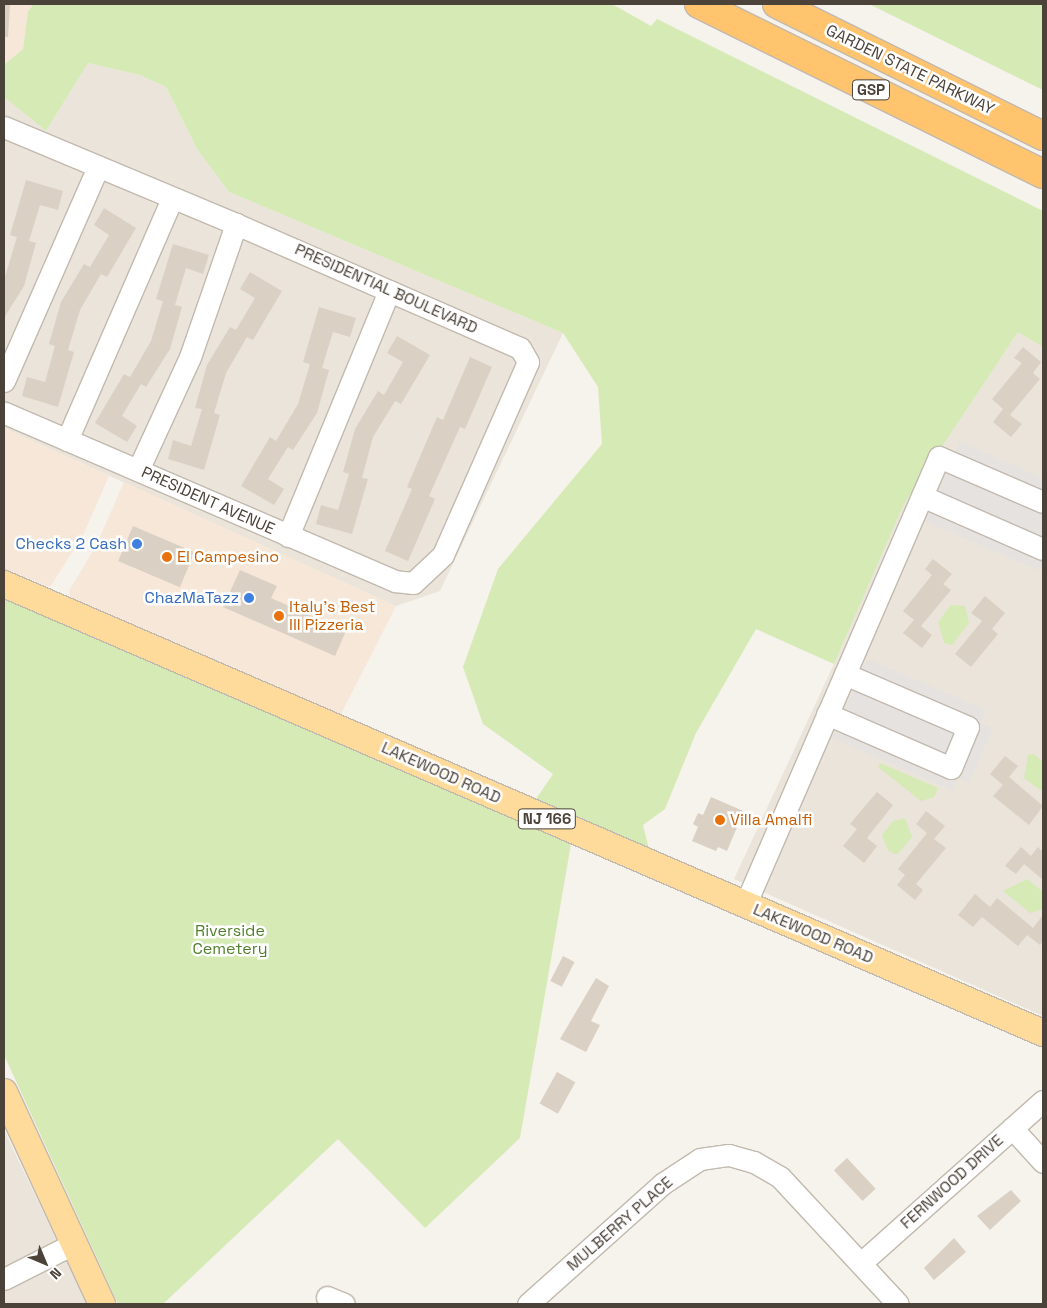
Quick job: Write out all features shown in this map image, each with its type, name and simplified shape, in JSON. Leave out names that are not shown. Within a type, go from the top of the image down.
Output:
[{"type":"highway","points":[[684,4],[842,76]]},
{"type":"highway","name":"GSP","points":[[699,4],[1043,174]]},
{"type":"highway","name":"GARDEN STATE PARKWAY","points":[[777,4],[1043,136]]},
{"type":"main road","name":"LAKEWOOD ROAD","points":[[4,584],[1043,1033]]},
{"type":"main road","points":[[4,1092],[102,1304]]},
{"type":"street","name":"PRESIDENTIAL BOULEVARD","points":[[4,127],[236,224],[520,348],[528,362],[443,555],[413,582]]},
{"type":"street","points":[[4,381],[98,167]]},
{"type":"street","points":[[67,440],[172,198]]},
{"type":"street","points":[[138,470],[190,357],[236,224]]},
{"type":"street","points":[[288,536],[389,291]]},
{"type":"street","name":"PRESIDENT AVENUE","points":[[4,413],[395,581],[413,582]]},
{"type":"street","points":[[745,904],[939,457],[1043,502]]},
{"type":"street","points":[[922,496],[1043,549]]},
{"type":"street","points":[[827,714],[951,768],[968,727],[845,674]]},
{"type":"street","name":"FERNWOOD DRIVE","points":[[861,1263],[1043,1101]]},
{"type":"street","points":[[1012,1128],[1043,1162]]},
{"type":"street","name":"MULBERRY PLACE","points":[[528,1304],[662,1184],[700,1159],[729,1156],[754,1162],[780,1177],[898,1304]]},
{"type":"street","points":[[4,1279],[73,1244]]},
{"type":"shaded area","points":[[4,4],[34,4],[28,11],[23,49],[4,65]]},
{"type":"shaded area","points":[[88,63],[140,75],[166,87],[197,149],[229,192],[563,333],[440,591],[396,606],[4,428],[4,97],[46,131]]},
{"type":"shaded area","points":[[1018,332],[1043,347],[1043,1016],[734,879],[834,664],[904,504]]},
{"type":"shaded area","points":[[4,428],[109,476],[83,535],[50,587],[4,569]]},
{"type":"shaded area","points":[[960,442],[1043,478],[1043,572],[925,521]]},
{"type":"shaded area","points":[[124,482],[396,606],[341,714],[70,597],[69,591],[97,544]]},
{"type":"shaded area","points":[[867,659],[986,710],[981,723],[993,728],[969,783],[957,778],[952,790],[832,738]]},
{"type":"shaded area","points":[[4,1130],[87,1304],[4,1304]]},
{"type":"green space","points":[[34,4],[612,4],[651,26],[657,19],[1043,211],[1043,347],[1018,332],[904,504],[834,664],[756,629],[696,733],[665,809],[643,825],[649,849],[536,799],[553,774],[483,724],[463,667],[498,569],[602,444],[598,387],[563,333],[229,192],[197,149],[166,87],[140,75],[88,63],[46,131],[4,97],[4,65],[23,49],[28,11]]},
{"type":"green space","points":[[869,4],[1043,4],[1043,90]]},
{"type":"green space","name":"Riverside Cemetery","points":[[4,597],[571,844],[520,1138],[425,1228],[338,1139],[163,1304],[118,1304],[4,1055]]},
{"type":"green space","points":[[951,605],[965,606],[969,623],[952,645],[944,643],[938,622]]},
{"type":"green space","points":[[1034,754],[1043,762],[1043,792],[1024,778],[1028,755]]},
{"type":"green space","points":[[880,763],[938,788],[934,797],[921,801],[878,767]]},
{"type":"green space","points":[[905,818],[912,837],[898,854],[894,854],[888,850],[882,835],[893,821]]},
{"type":"green space","points":[[1027,879],[1043,892],[1043,909],[1030,913],[1003,891]]},
{"type":"building","points":[[4,4],[10,4],[8,37],[4,37]]},
{"type":"building","points":[[26,180],[63,191],[58,210],[40,205],[29,241],[36,243],[24,286],[4,318],[4,280],[17,237],[10,235]]},
{"type":"building","points":[[104,208],[136,228],[107,277],[101,274],[80,310],[68,350],[74,352],[58,407],[22,396],[27,377],[45,382],[55,346],[49,344],[61,302],[84,264],[90,267],[109,235],[94,225]]},
{"type":"building","points":[[173,244],[209,255],[203,274],[186,268],[175,305],[182,307],[170,349],[146,387],[141,384],[122,416],[137,426],[127,442],[95,423],[124,374],[130,377],[151,341],[163,301],[156,299]]},
{"type":"building","points":[[250,272],[282,291],[253,340],[247,337],[226,373],[214,413],[220,415],[204,470],[168,459],[173,440],[191,446],[202,409],[195,408],[207,365],[230,327],[236,330],[255,298],[240,289]]},
{"type":"building","points":[[319,307],[356,318],[350,337],[333,332],[322,368],[329,370],[317,413],[293,450],[288,447],[268,479],[284,489],[274,505],[241,486],[270,437],[276,441],[298,404],[310,364],[303,362]]},
{"type":"building","points":[[397,336],[430,355],[401,404],[395,401],[373,437],[362,478],[368,479],[352,534],[316,524],[321,505],[338,510],[349,474],[343,472],[355,429],[378,391],[384,395],[403,362],[387,353]]},
{"type":"building","points":[[1023,347],[1041,362],[1033,373],[1040,379],[1010,415],[1022,424],[1011,437],[993,422],[1003,409],[992,399],[1022,363],[1014,358]]},
{"type":"building","points":[[470,357],[492,367],[465,429],[460,427],[429,496],[435,499],[408,561],[385,551],[412,489],[407,487],[437,417],[443,420]]},
{"type":"building","points":[[133,526],[195,552],[180,587],[118,561]]},
{"type":"building","points":[[933,559],[952,574],[943,584],[951,590],[921,626],[932,635],[922,648],[903,633],[914,620],[903,611],[932,575],[925,569]]},
{"type":"building","points":[[240,570],[277,586],[271,598],[346,631],[335,656],[223,607]]},
{"type":"building","points":[[985,596],[1005,613],[992,629],[998,634],[971,667],[955,654],[982,621],[971,613]]},
{"type":"building","points":[[1005,756],[1018,766],[1009,777],[1043,806],[1029,825],[993,796],[1003,785],[990,774]]},
{"type":"building","points":[[877,792],[893,805],[867,838],[877,846],[864,863],[843,846],[857,829],[850,824]]},
{"type":"building","name":"Villa Amalfi","points":[[711,797],[748,813],[742,826],[738,825],[727,851],[718,847],[716,851],[692,841],[698,827],[693,824],[698,813],[703,815]]},
{"type":"building","points":[[926,811],[945,826],[934,839],[946,848],[916,884],[923,890],[915,900],[897,885],[905,875],[898,869],[927,833],[916,824]]},
{"type":"building","points":[[1021,847],[1031,856],[1038,847],[1043,852],[1043,880],[1024,864],[1016,874],[1005,866]]},
{"type":"building","points":[[975,894],[990,907],[997,898],[1033,928],[1042,916],[1043,941],[1040,945],[1027,935],[1018,946],[982,917],[973,927],[958,915]]},
{"type":"building","points":[[563,956],[575,962],[562,987],[550,981]]},
{"type":"building","points":[[596,978],[609,986],[591,1021],[600,1025],[586,1052],[560,1039]]},
{"type":"building","points":[[557,1072],[575,1082],[558,1114],[540,1103]]},
{"type":"building","points":[[847,1158],[876,1189],[862,1201],[834,1170]]},
{"type":"building","points":[[1011,1190],[1021,1201],[990,1230],[977,1216]]},
{"type":"building","points":[[954,1238],[966,1252],[934,1280],[924,1268]]},
{"type":"place","name":"Checks 2 Cash","points":[[137,544]]},
{"type":"place","name":"El Campesino","points":[[167,557]]},
{"type":"place","name":"ChazMaTazz","points":[[249,598]]},
{"type":"place","name":"Italy's Best III Pizzeria","points":[[279,616]]},
{"type":"place","name":"Villa Amalfi","points":[[720,820]]}]
